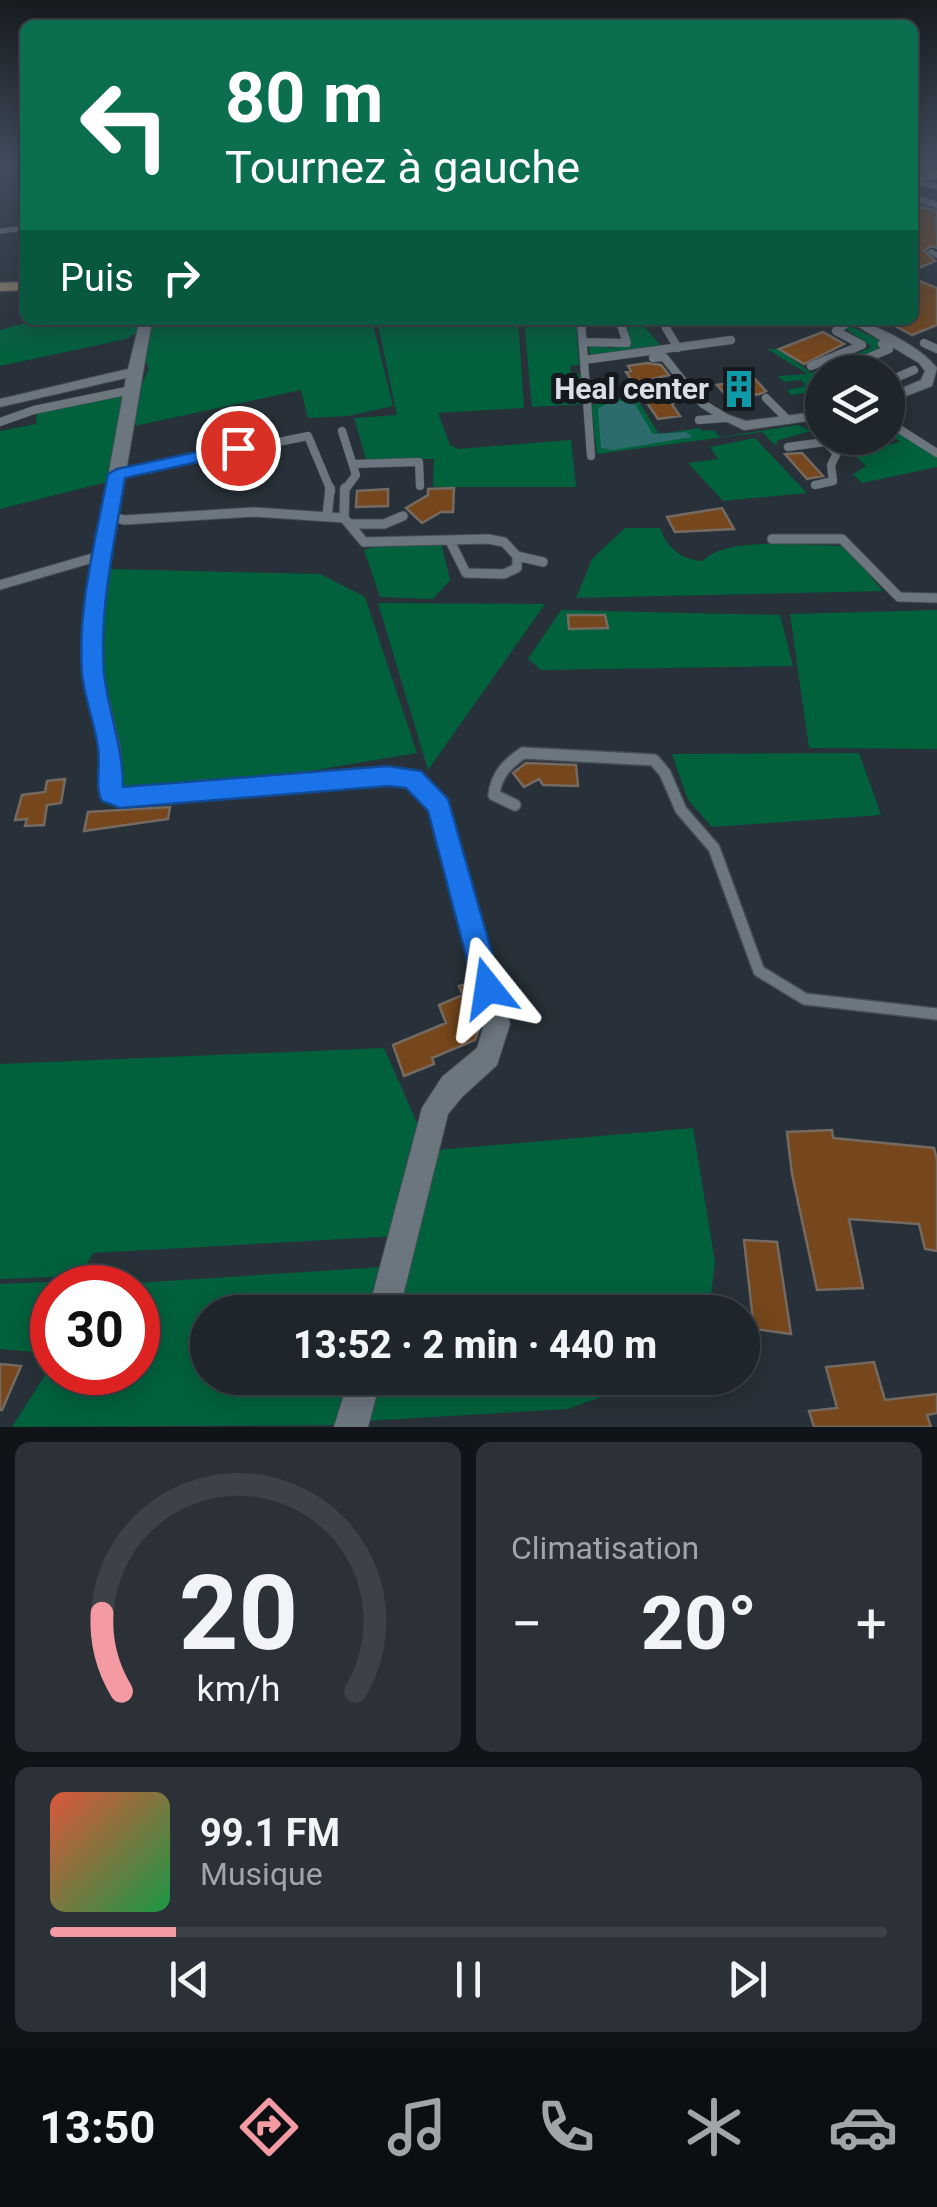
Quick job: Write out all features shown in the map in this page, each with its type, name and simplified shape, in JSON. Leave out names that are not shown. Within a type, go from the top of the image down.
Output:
[{"type":"street","points":[[145,325],[102,556],[92,648],[94,677],[111,752],[111,794],[120,798],[388,776],[412,778],[439,806],[497,1024],[488,1056],[452,1087],[436,1108],[388,1295]]},
{"type":"street","points":[[861,325],[933,365],[932,385],[906,392]]},
{"type":"street","points":[[0,403],[133,381]]},
{"type":"street","points":[[726,418],[744,426],[805,418]]},
{"type":"street","points":[[350,1427],[360,1395]]},
{"type":"lane","points":[[581,325],[591,456]]},
{"type":"lane","points":[[583,342],[627,343],[621,325]]},
{"type":"lane","points":[[838,355],[862,345],[836,331],[845,325]]},
{"type":"lane","points":[[666,328],[678,348]]},
{"type":"lane","points":[[584,360],[731,340]]},
{"type":"lane","points":[[924,343],[937,350]]},
{"type":"lane","points":[[875,355],[890,349],[882,344]]},
{"type":"lane","points":[[632,362],[664,357],[703,404],[726,418]]},
{"type":"lane","points":[[905,373],[914,370]]},
{"type":"lane","points":[[0,422],[133,381]]},
{"type":"lane","points":[[656,385],[682,381]]},
{"type":"lane","points":[[766,398],[788,420]]},
{"type":"lane","points":[[699,420],[726,418]]},
{"type":"lane","points":[[342,430],[356,475],[344,490],[346,521],[364,542],[504,542],[517,556],[543,562]]},
{"type":"lane","points":[[905,433],[937,453]]},
{"type":"lane","points":[[117,474],[308,436],[313,440],[332,495],[327,517]]},
{"type":"lane","points":[[788,447],[805,443]]},
{"type":"lane","points":[[814,484],[833,480],[831,465],[835,455]]},
{"type":"lane","points":[[352,464],[419,462],[420,486]]},
{"type":"lane","points":[[109,516],[124,520],[254,512],[384,524],[403,516]]},
{"type":"lane","points":[[772,539],[842,539],[899,597],[937,598]]},
{"type":"lane","points":[[450,541],[466,573],[504,574],[517,568],[517,556]]},
{"type":"lane","points":[[0,585],[102,556]]},
{"type":"lane","points":[[515,805],[494,795],[494,783],[501,769],[523,752],[654,760],[666,770],[684,816],[703,831],[714,848],[759,972],[805,999],[937,1014]]},
{"type":"green space","points":[[20,324],[140,325],[138,332],[126,339],[0,366],[0,330]]},
{"type":"green space","points":[[150,325],[373,325],[393,406],[348,416],[308,418],[301,390],[130,427],[135,401],[149,368],[144,358]]},
{"type":"green space","points":[[378,325],[518,325],[524,408],[438,413],[450,445],[458,449],[571,440],[576,487],[433,487],[434,459],[366,459],[354,418],[397,415]]},
{"type":"green space","points":[[524,325],[576,325],[579,365],[570,366],[571,373],[580,374],[584,404],[532,407]]},
{"type":"green space","points":[[623,325],[643,325],[663,348],[590,356],[589,345],[632,345]]},
{"type":"green space","points":[[846,325],[883,342],[877,346],[880,350],[853,355],[872,347],[846,329]]},
{"type":"green space","points":[[767,349],[779,349],[805,368],[805,372]]},
{"type":"green space","points":[[805,374],[805,385],[801,380],[784,382],[778,376]]},
{"type":"green space","points":[[805,386],[805,393],[791,395],[787,390]]},
{"type":"green space","points":[[126,394],[111,481],[0,509],[0,431],[36,424],[37,412]]},
{"type":"green space","points":[[635,396],[659,434],[700,428],[714,430],[720,437],[798,425],[805,433],[778,440],[776,446],[762,432],[597,454],[591,405]]},
{"type":"green space","points":[[905,435],[937,454],[937,467],[862,483],[853,474],[866,466],[854,455],[905,455]]},
{"type":"green space","points":[[755,438],[807,493],[723,501],[688,463],[718,459],[710,447]]},
{"type":"green space","points":[[625,528],[660,528],[676,551],[703,561],[714,553],[749,545],[846,546],[883,591],[576,598],[592,559]]},
{"type":"green space","points":[[441,543],[450,580],[433,599],[380,597],[364,550]]},
{"type":"green space","points":[[105,569],[320,574],[365,597],[417,753],[280,776],[125,790],[99,650]]},
{"type":"green space","points":[[378,603],[545,604],[428,770]]},
{"type":"green space","points":[[561,610],[780,615],[793,666],[541,670],[528,659]]},
{"type":"green space","points":[[937,610],[937,749],[809,748],[790,614]]},
{"type":"green space","points":[[859,753],[881,815],[712,827],[688,800],[672,754]]},
{"type":"green space","points":[[384,1048],[422,1134],[397,1236],[93,1253],[87,1265],[30,1265],[30,1278],[0,1279],[0,1064]]},
{"type":"green space","points":[[693,1128],[715,1262],[711,1295],[399,1295],[437,1150]]},
{"type":"green space","points":[[383,1267],[375,1295],[190,1295],[190,1395],[347,1395],[339,1425],[12,1427],[32,1395],[160,1395],[160,1281]]},
{"type":"green space","points":[[30,1283],[30,1352],[0,1349],[0,1284]]},
{"type":"green space","points":[[372,1395],[607,1395],[568,1409],[365,1421]]},
{"type":"shaded area","points":[[613,401],[633,401],[653,434],[686,432],[692,437],[613,450],[601,448],[598,408]]},
{"type":"building","points":[[918,228],[937,228],[937,248],[930,246],[925,251],[935,261],[918,268]]},
{"type":"building","points":[[918,280],[937,288],[937,325],[912,335],[893,325],[918,325]]},
{"type":"building","points":[[823,332],[844,344],[822,355],[805,355],[804,364],[779,349]]},
{"type":"building","points":[[661,365],[669,375],[652,379],[649,387],[656,392],[676,390],[684,401],[671,403],[680,416],[658,419],[626,372],[631,371],[628,366]]},
{"type":"building","name":"Heal center","points":[[755,379],[766,391],[729,399],[717,385]]},
{"type":"building","points":[[802,453],[823,476],[807,479],[785,454]]},
{"type":"building","points":[[454,488],[453,512],[441,512],[422,523],[406,508],[428,495],[428,489]]},
{"type":"building","points":[[388,489],[388,506],[356,507],[357,491]]},
{"type":"building","points":[[722,508],[734,529],[675,532],[667,517]]},
{"type":"building","points":[[568,615],[605,615],[608,628],[569,629]]},
{"type":"building","points":[[526,763],[576,765],[578,786],[543,785],[539,779],[524,787],[513,773]]},
{"type":"building","points":[[65,779],[61,803],[47,805],[44,825],[25,826],[27,819],[15,820],[22,795],[45,792],[47,781]]},
{"type":"building","points":[[170,807],[168,819],[84,831],[88,812]]},
{"type":"building","points":[[470,983],[478,1014],[473,1016],[479,1029],[475,1040],[432,1058],[434,1064],[404,1076],[393,1045],[446,1023],[439,1005],[463,995],[459,986]]},
{"type":"building","points":[[832,1130],[833,1138],[934,1148],[937,1160],[937,1251],[925,1249],[919,1224],[849,1219],[863,1288],[817,1290],[792,1174],[787,1132]]},
{"type":"building","points":[[744,1240],[777,1242],[791,1334],[760,1330],[760,1295],[750,1295]]},
{"type":"building","points":[[874,1362],[885,1400],[937,1394],[937,1413],[927,1415],[931,1427],[814,1427],[809,1411],[837,1408],[826,1367]]},
{"type":"building","points":[[0,1364],[21,1366],[2,1410],[0,1410]]},
{"type":"place","name":"Heal center","points":[[739,389]]},
{"type":"route","points":[[238,448],[117,474],[100,571],[92,648],[94,677],[111,752],[111,794],[120,798],[388,776],[412,778],[439,806],[488,988]]}]
